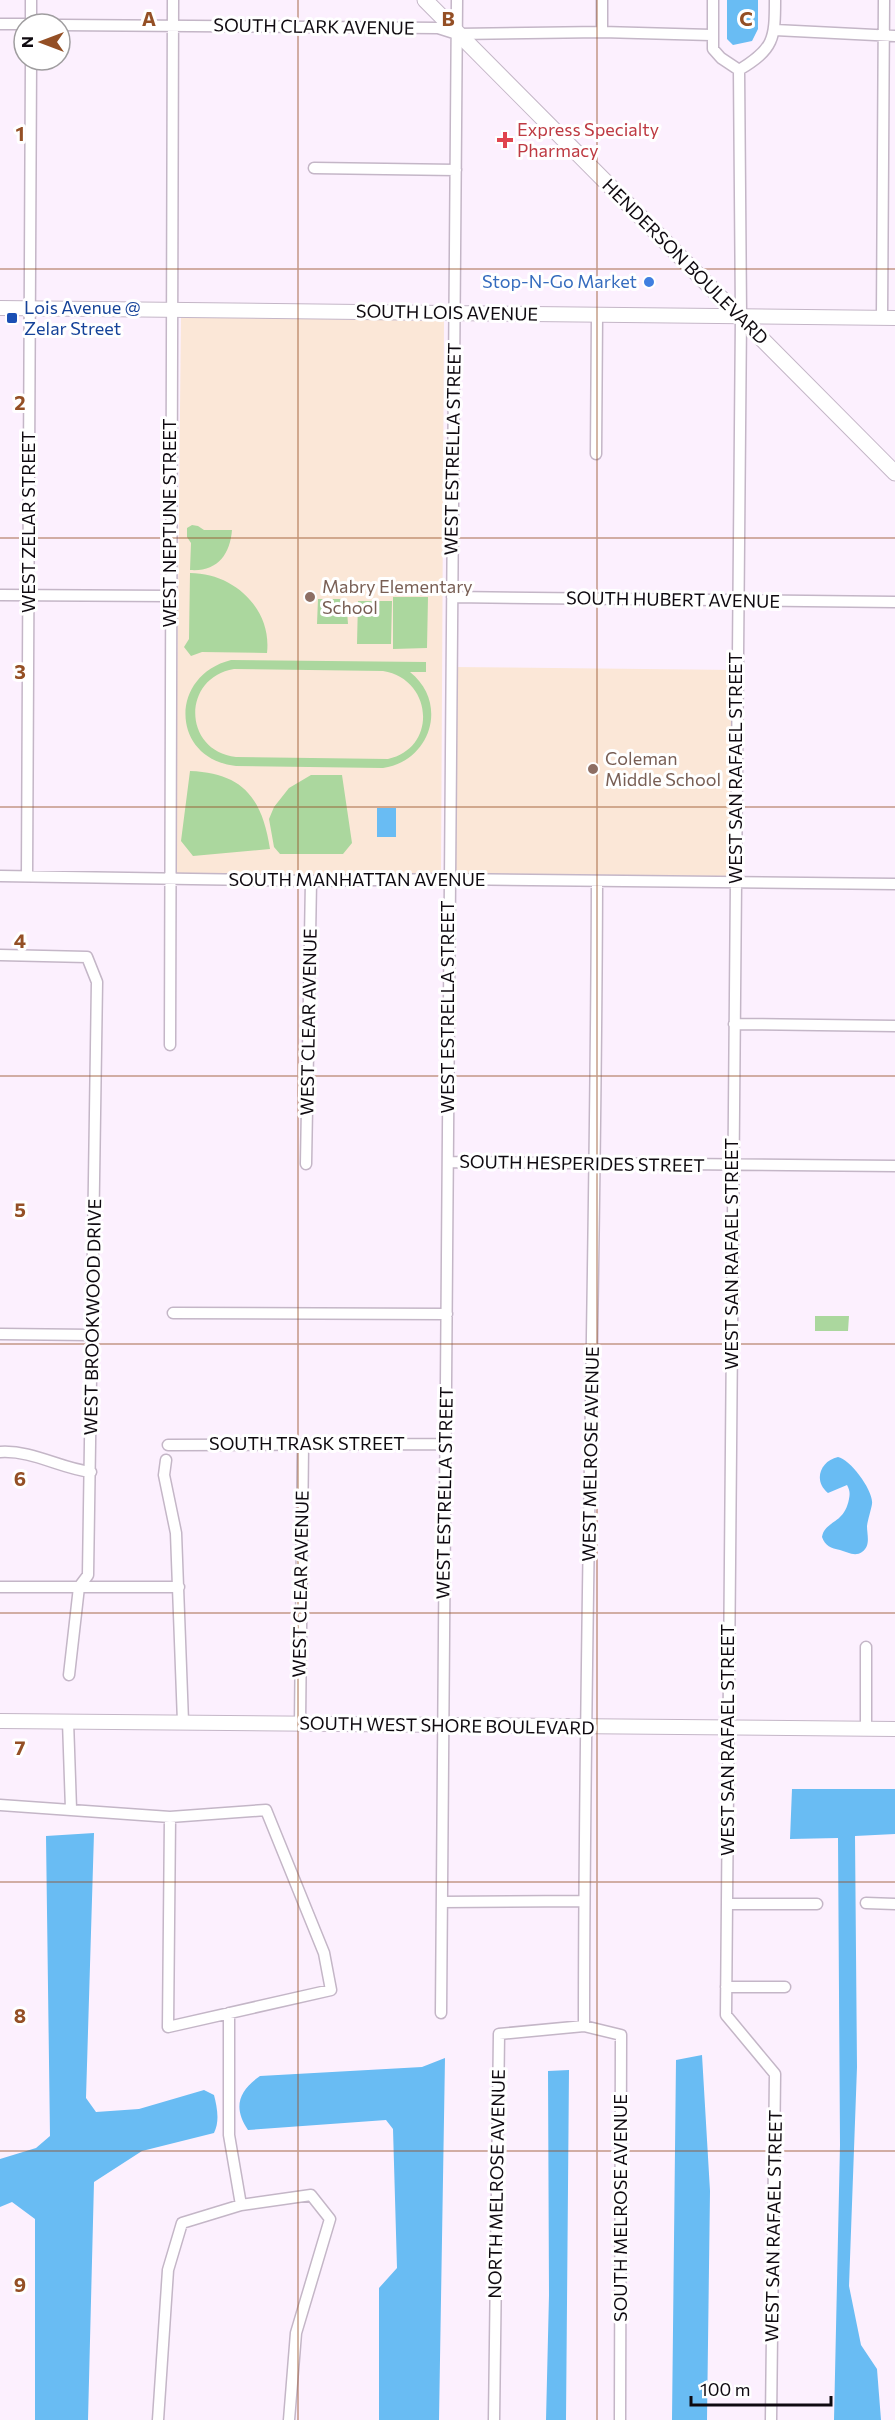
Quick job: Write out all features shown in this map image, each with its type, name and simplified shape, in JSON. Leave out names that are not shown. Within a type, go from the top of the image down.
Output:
[{"type":"main road","name":"HENDERSON BOULEVARD","points":[[425,0],[456,34],[741,316],[895,473]]},
{"type":"street","name":"WEST NEPTUNE STREET","points":[[170,1045],[173,0]]},
{"type":"street","name":"WEST ESTRELLA STREET","points":[[441,2013],[449,1162],[448,879],[457,0]]},
{"type":"street","points":[[602,0],[602,32]]},
{"type":"street","points":[[713,0],[712,49],[721,58],[740,70],[759,58],[770,43],[775,30],[775,0]]},
{"type":"street","points":[[884,0],[889,36],[889,318]]},
{"type":"street","name":"SOUTH CLARK AVENUE","points":[[72,25],[438,28],[456,34],[602,32],[711,35]]},
{"type":"street","points":[[775,30],[889,36]]},
{"type":"street","name":"WEST SAN RAFAEL STREET","points":[[740,70],[741,316],[726,2015],[775,2074],[771,2420]]},
{"type":"street","name":"WEST ZELAR STREET","points":[[27,876],[31,72]]},
{"type":"street","points":[[314,168],[456,170]]},
{"type":"street","name":"SOUTH LOIS AVENUE","points":[[0,308],[171,308],[889,318]]},
{"type":"street","points":[[596,454],[597,315]]},
{"type":"street","points":[[0,595],[171,596]]},
{"type":"street","name":"SOUTH HUBERT AVENUE","points":[[452,597],[895,602]]},
{"type":"street","name":"SOUTH MANHATTAN AVENUE","points":[[0,876],[311,881],[448,879],[895,884]]},
{"type":"street","name":"WEST CLEAR AVENUE","points":[[306,1164],[311,881]]},
{"type":"street","name":"WEST MELROSE AVENUE","points":[[584,2026],[585,1727],[597,1164],[597,881]]},
{"type":"street","name":"WEST BROOKWOOD DRIVE","points":[[0,955],[87,957],[97,982],[88,1575],[79,1587],[69,1675]]},
{"type":"street","points":[[734,1024],[895,1026]]},
{"type":"street","name":"SOUTH HESPERIDES STREET","points":[[449,1162],[895,1166]]},
{"type":"street","points":[[173,1313],[447,1314]]},
{"type":"street","points":[[0,1334],[92,1335]]},
{"type":"street","name":"SOUTH TRASK STREET","points":[[168,1444],[446,1444]]},
{"type":"street","name":"WEST CLEAR AVENUE","points":[[300,1724],[303,1444]]},
{"type":"street","points":[[0,1452],[25,1453],[51,1460],[70,1470],[91,1472]]},
{"type":"street","points":[[166,1460],[164,1475],[177,1533],[183,1722]]},
{"type":"street","points":[[0,1587],[179,1587]]},
{"type":"street","points":[[866,1647],[866,1728]]},
{"type":"street","name":"SOUTH WEST SHORE BOULEVARD","points":[[0,1721],[895,1729]]},
{"type":"street","points":[[68,1721],[71,1809]]},
{"type":"street","points":[[0,1805],[170,1817],[266,1810],[324,1953],[331,1990],[168,2027],[170,1817]]},
{"type":"street","points":[[442,1902],[584,1901]]},
{"type":"street","points":[[727,1904],[817,1904]]},
{"type":"street","points":[[866,1904],[895,1904]]},
{"type":"street","points":[[726,1987],[785,1987]]},
{"type":"street","points":[[229,2013],[229,2135],[241,2205]]},
{"type":"street","name":"NORTH MELROSE AVENUE","points":[[494,2420],[499,2034],[584,2026]]},
{"type":"street","name":"SOUTH MELROSE AVENUE","points":[[584,2026],[621,2035],[620,2420]]},
{"type":"street","points":[[158,2420],[168,2270],[182,2223],[241,2205],[311,2195],[330,2220],[296,2333],[289,2420]]},
{"type":"shaded area","name":"Mabry Elementary School","points":[[181,317],[444,321],[441,873],[175,877]]},
{"type":"shaded area","name":"Coleman Middle School","points":[[451,667],[736,670],[735,883],[448,879]]},
{"type":"green space","points":[[192,525],[204,530],[232,530],[225,554],[215,565],[190,570],[191,543],[187,537],[187,528]]},
{"type":"green space","points":[[190,573],[221,579],[247,596],[263,622],[267,637],[267,653],[202,652],[191,656],[184,647],[189,639]]},
{"type":"green space","points":[[393,597],[428,597],[427,648],[393,649]]},
{"type":"green space","points":[[318,599],[346,599],[348,624],[317,624]]},
{"type":"green space","points":[[358,601],[392,601],[391,644],[357,644]]},
{"type":"green space","points":[[231,660],[426,662],[426,672],[410,672],[422,685],[429,699],[431,714],[429,729],[423,743],[413,754],[400,763],[383,768],[236,766],[215,760],[199,749],[189,734],[186,716],[188,699],[196,682],[210,669]],"holes":[[[234,669],[383,671],[400,677],[412,687],[420,699],[423,714],[422,728],[415,742],[404,752],[388,759],[236,757],[219,752],[206,742],[198,729],[195,714],[197,699],[204,686],[217,675]]]},
{"type":"green space","points":[[190,771],[224,777],[247,792],[262,816],[270,849],[193,856],[181,841]]},
{"type":"green space","points":[[311,775],[342,775],[352,843],[343,854],[280,854],[274,847],[269,819],[274,807],[289,788]]},
{"type":"green space","points":[[815,1316],[849,1316],[848,1331],[815,1331]]},
{"type":"water","points":[[727,0],[758,0],[758,29],[752,41],[733,45],[727,39]]},
{"type":"water","points":[[377,808],[396,808],[396,837],[377,837]]},
{"type":"water","points":[[838,1457],[855,1469],[872,1498],[867,1526],[868,1544],[865,1550],[857,1554],[831,1547],[822,1537],[827,1528],[843,1514],[849,1499],[850,1492],[847,1485],[828,1493],[821,1483],[823,1467]]},
{"type":"water","points":[[792,1789],[895,1789],[895,1834],[855,1836],[857,2067],[849,2286],[861,2345],[877,2369],[881,2420],[834,2420],[840,2145],[838,1838],[790,1839]]},
{"type":"water","points":[[94,1833],[86,2098],[96,2112],[139,2109],[204,2090],[214,2095],[217,2124],[214,2133],[142,2151],[94,2182],[88,2420],[35,2420],[35,2219],[12,2202],[0,2207],[0,2159],[36,2148],[50,2136],[46,1836]]},
{"type":"water","points":[[702,2055],[710,2191],[707,2420],[672,2420],[676,2060]]},
{"type":"water","points":[[445,2058],[439,2420],[379,2420],[379,2288],[397,2268],[393,2129],[386,2120],[248,2130],[240,2114],[240,2100],[247,2088],[260,2076],[422,2067]]},
{"type":"water","points":[[569,2070],[566,2420],[546,2420],[549,2295],[548,2071]]},
{"type":"place","name":"Express Specialty Pharmacy","points":[[505,140]]},
{"type":"place","name":"Stop-N-Go Market","points":[[649,282]]},
{"type":"place","name":"Lois Avenue @ Zelar Street","points":[[12,318]]},
{"type":"place","name":"Mabry Elementary School","points":[[310,597]]},
{"type":"place","name":"Coleman Middle School","points":[[593,769]]}]
